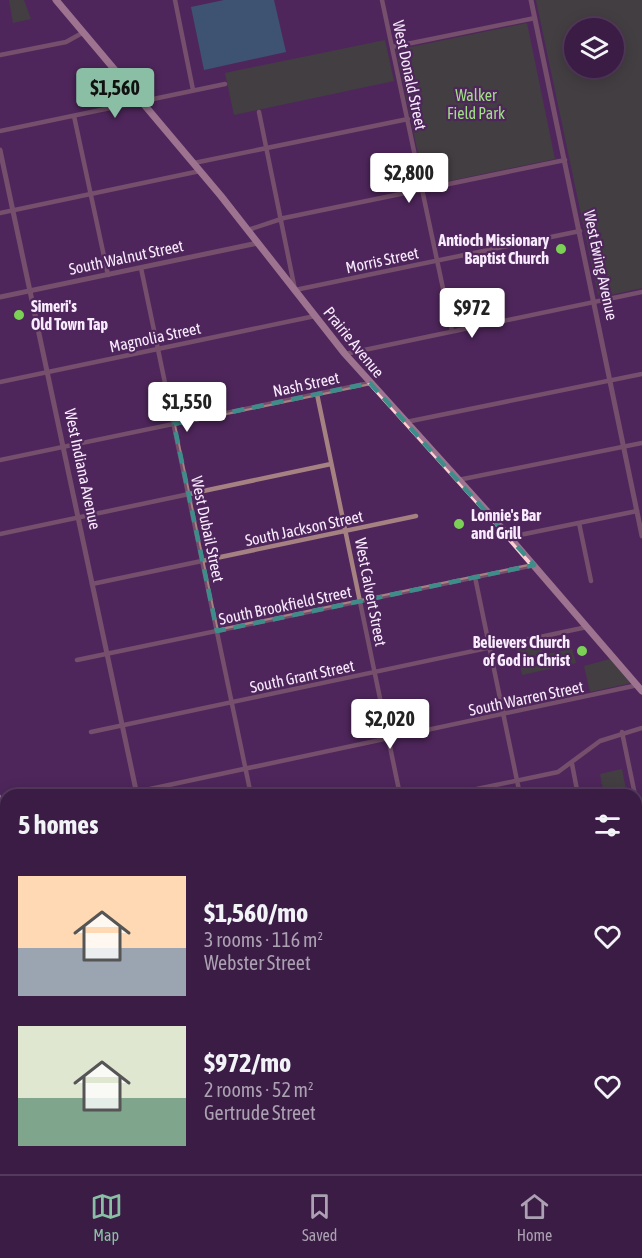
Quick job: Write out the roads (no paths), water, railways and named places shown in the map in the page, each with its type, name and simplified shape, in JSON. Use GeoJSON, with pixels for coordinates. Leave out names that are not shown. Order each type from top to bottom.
{"type":"FeatureCollection","features":[{"type":"Feature","properties":{"kind":"main road","name":"Prairie Avenue"},"geometry":{"type":"LineString","coordinates":[[56,0],[200,171],[345,354],[510,537],[640,688]]}},
{"type":"Feature","properties":{"kind":"street"},"geometry":{"type":"LineString","coordinates":[[175,0],[194,90]]}},
{"type":"Feature","properties":{"kind":"street","name":"West Donald Street"},"geometry":{"type":"LineString","coordinates":[[382,0],[452,331]]}},
{"type":"Feature","properties":{"kind":"street","name":"West Ewing Avenue"},"geometry":{"type":"LineString","coordinates":[[531,0],[640,517],[642,536]]}},
{"type":"Feature","properties":{"kind":"street"},"geometry":{"type":"LineString","coordinates":[[392,47],[535,18]]}},
{"type":"Feature","properties":{"kind":"street"},"geometry":{"type":"LineString","coordinates":[[0,55],[66,42],[85,32]]}},
{"type":"Feature","properties":{"kind":"street"},"geometry":{"type":"LineString","coordinates":[[0,131],[225,84]]}},
{"type":"Feature","properties":{"kind":"street"},"geometry":{"type":"LineString","coordinates":[[259,112],[295,290]]}},
{"type":"Feature","properties":{"kind":"street"},"geometry":{"type":"LineString","coordinates":[[74,116],[108,275]]}},
{"type":"Feature","properties":{"kind":"street"},"geometry":{"type":"LineString","coordinates":[[194,164],[408,119]]}},
{"type":"Feature","properties":{"kind":"street","name":"West Indiana Avenue"},"geometry":{"type":"LineString","coordinates":[[0,150],[135,789]]}},
{"type":"Feature","properties":{"kind":"street"},"geometry":{"type":"LineString","coordinates":[[248,230],[281,219],[565,160]]}},
{"type":"Feature","properties":{"kind":"street"},"geometry":{"type":"LineString","coordinates":[[0,213],[200,171]]}},
{"type":"Feature","properties":{"kind":"street","name":"Morris Street"},"geometry":{"type":"LineString","coordinates":[[295,290],[580,231]]}},
{"type":"Feature","properties":{"kind":"street","name":"South Walnut Street"},"geometry":{"type":"LineString","coordinates":[[0,297],[258,243]]}},
{"type":"Feature","properties":{"kind":"street","name":"West Dubail Street"},"geometry":{"type":"LineString","coordinates":[[141,268],[250,789]]}},
{"type":"Feature","properties":{"kind":"street"},"geometry":{"type":"LineString","coordinates":[[345,354],[642,292]]}},
{"type":"Feature","properties":{"kind":"street","name":"Magnolia Street"},"geometry":{"type":"LineString","coordinates":[[0,382],[315,316]]}},
{"type":"Feature","properties":{"kind":"street"},"geometry":{"type":"LineString","coordinates":[[406,422],[642,374]]}},
{"type":"Feature","properties":{"kind":"street","name":"Nash Street"},"geometry":{"type":"LineString","coordinates":[[0,460],[370,383]]}},
{"type":"Feature","properties":{"kind":"street","name":"West Calvert Street"},"geometry":{"type":"LineString","coordinates":[[317,394],[399,789]]}},
{"type":"Feature","properties":{"kind":"street"},"geometry":{"type":"LineString","coordinates":[[458,480],[642,443]]}},
{"type":"Feature","properties":{"kind":"street"},"geometry":{"type":"LineString","coordinates":[[0,534],[331,464]]}},
{"type":"Feature","properties":{"kind":"street"},"geometry":{"type":"LineString","coordinates":[[510,537],[637,511]]}},
{"type":"Feature","properties":{"kind":"street","name":"South Jackson Street"},"geometry":{"type":"LineString","coordinates":[[92,584],[416,516]]}},
{"type":"Feature","properties":{"kind":"street"},"geometry":{"type":"LineString","coordinates":[[579,523],[591,581]]}},
{"type":"Feature","properties":{"kind":"street","name":"South Brookfield Street"},"geometry":{"type":"LineString","coordinates":[[76,660],[534,565]]}},
{"type":"Feature","properties":{"kind":"street"},"geometry":{"type":"LineString","coordinates":[[476,577],[519,789]]}},
{"type":"Feature","properties":{"kind":"street","name":"South Grant Street"},"geometry":{"type":"LineString","coordinates":[[91,732],[588,627]]}},
{"type":"Feature","properties":{"kind":"street","name":"South Warren Street"},"geometry":{"type":"LineString","coordinates":[[154,789],[640,688]]}},
{"type":"Feature","properties":{"kind":"street"},"geometry":{"type":"LineString","coordinates":[[478,789],[558,772],[572,764],[594,744],[622,732],[642,728]]}},
{"type":"Feature","properties":{"kind":"street"},"geometry":{"type":"LineString","coordinates":[[622,732],[634,789]]}},
{"type":"Feature","properties":{"kind":"street"},"geometry":{"type":"LineString","coordinates":[[572,764],[577,789]]}},
{"type":"Feature","properties":{"kind":"place","name":"Antioch Missionary Baptist Church"},"geometry":{"type":"Point","coordinates":[561,249]}},
{"type":"Feature","properties":{"kind":"place","name":"Simeri's Old Town Tap"},"geometry":{"type":"Point","coordinates":[19,315]}},
{"type":"Feature","properties":{"kind":"place","name":"Lonnie's Bar and Grill"},"geometry":{"type":"Point","coordinates":[459,524]}},
{"type":"Feature","properties":{"kind":"place","name":"Believers Church of God in Christ"},"geometry":{"type":"Point","coordinates":[582,651]}},
{"type":"Feature","properties":{"kind":"park label","name":"Walker Field Park"},"geometry":{"type":"Point","coordinates":[476,104]}}]}
